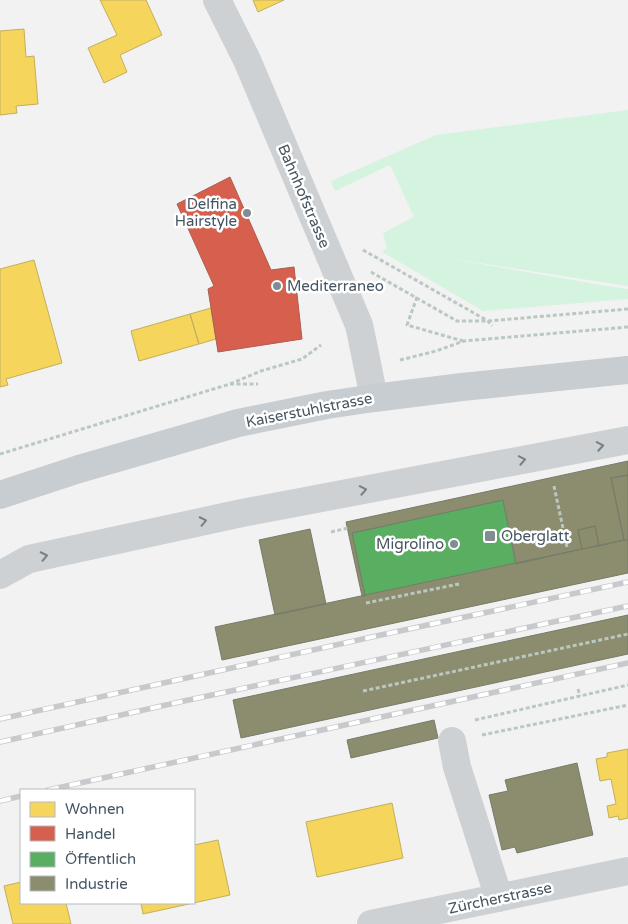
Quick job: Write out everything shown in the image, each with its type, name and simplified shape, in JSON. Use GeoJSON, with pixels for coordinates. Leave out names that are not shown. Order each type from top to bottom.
{"type":"FeatureCollection","features":[{"type":"Feature","properties":{"kind":"main road","name":"Kaiserstuhlstrasse"},"geometry":{"type":"LineString","coordinates":[[0,495],[79,469],[238,424],[327,405],[462,387],[628,370]]}},
{"type":"Feature","properties":{"kind":"street","name":"Bahnhofstrasse"},"geometry":{"type":"LineString","coordinates":[[217,0],[247,60],[359,325],[374,398]]}},
{"type":"Feature","properties":{"kind":"street"},"geometry":{"type":"LineString","coordinates":[[0,575],[29,559],[232,515],[628,440]]}},
{"type":"Feature","properties":{"kind":"street"},"geometry":{"type":"LineString","coordinates":[[452,741],[457,767],[499,898]]}},
{"type":"Feature","properties":{"kind":"street","name":"Zürcherstrasse"},"geometry":{"type":"LineString","coordinates":[[371,924],[628,872]]}},
{"type":"Feature","properties":{"kind":"path"},"geometry":{"type":"LineString","coordinates":[[319,231],[356,246],[488,321],[492,326]]}},
{"type":"Feature","properties":{"kind":"path"},"geometry":{"type":"LineString","coordinates":[[370,271],[457,321],[488,321],[628,309]]}},
{"type":"Feature","properties":{"kind":"path"},"geometry":{"type":"LineString","coordinates":[[417,297],[407,325],[464,341],[628,327]]}},
{"type":"Feature","properties":{"kind":"path"},"geometry":{"type":"LineString","coordinates":[[0,454],[230,384],[261,370],[302,359],[321,345]]}},
{"type":"Feature","properties":{"kind":"path"},"geometry":{"type":"LineString","coordinates":[[554,484],[567,547]]}},
{"type":"Feature","properties":{"kind":"path"},"geometry":{"type":"LineString","coordinates":[[331,532],[348,528]]}},
{"type":"Feature","properties":{"kind":"path"},"geometry":{"type":"LineString","coordinates":[[366,603],[459,584]]}},
{"type":"Feature","properties":{"kind":"path"},"geometry":{"type":"LineString","coordinates":[[363,691],[628,634]]}},
{"type":"Feature","properties":{"kind":"path"},"geometry":{"type":"LineString","coordinates":[[472,720],[628,685]]}},
{"type":"Feature","properties":{"kind":"path"},"geometry":{"type":"LineString","coordinates":[[578,689],[580,696]]}},
{"type":"Feature","properties":{"kind":"path"},"geometry":{"type":"LineString","coordinates":[[452,741],[628,705]]}},
{"type":"Feature","properties":{"kind":"green space"},"geometry":{"type":"Polygon","coordinates":[[[628,110],[628,286],[441,257],[628,289],[628,299],[483,311],[382,252],[387,248],[383,233],[414,217],[390,165],[335,191],[331,181],[436,135],[628,110]]]}},
{"type":"Feature","properties":{"kind":"building: Wohnen"},"geometry":{"type":"Polygon","coordinates":[[[100,0],[146,0],[162,35],[120,55],[127,72],[104,83],[88,48],[117,35],[100,0]]]}},
{"type":"Feature","properties":{"kind":"building: Wohnen"},"geometry":{"type":"Polygon","coordinates":[[[253,0],[284,0],[258,12],[253,0]]]}},
{"type":"Feature","properties":{"kind":"building: Wohnen"},"geometry":{"type":"Polygon","coordinates":[[[24,29],[26,57],[34,56],[38,104],[16,106],[17,113],[0,115],[0,31],[24,29]]]}},
{"type":"Feature","properties":{"kind":"building: Wohnen"},"geometry":{"type":"Polygon","coordinates":[[[34,260],[62,363],[6,379],[8,385],[0,387],[0,269],[34,260]]]}},
{"type":"Feature","properties":{"kind":"building: Wohnen"},"geometry":{"type":"Polygon","coordinates":[[[211,308],[216,339],[199,344],[190,314],[211,308]]]}},
{"type":"Feature","properties":{"kind":"building: Wohnen"},"geometry":{"type":"Polygon","coordinates":[[[190,314],[199,344],[139,361],[131,331],[190,314]]]}},
{"type":"Feature","properties":{"kind":"building: Wohnen"},"geometry":{"type":"Polygon","coordinates":[[[628,749],[628,818],[619,820],[618,816],[609,818],[607,806],[616,804],[611,779],[600,781],[596,759],[607,757],[607,753],[628,749]]]}},
{"type":"Feature","properties":{"kind":"building: Wohnen"},"geometry":{"type":"Polygon","coordinates":[[[392,803],[403,858],[317,877],[306,822],[392,803]]]}},
{"type":"Feature","properties":{"kind":"building: Wohnen"},"geometry":{"type":"Polygon","coordinates":[[[218,840],[230,895],[195,903],[195,845],[218,840]]]}},
{"type":"Feature","properties":{"kind":"building: Wohnen"},"geometry":{"type":"Polygon","coordinates":[[[20,882],[20,904],[66,904],[71,924],[13,924],[4,886],[20,882]]]}},
{"type":"Feature","properties":{"kind":"building: Wohnen"},"geometry":{"type":"Polygon","coordinates":[[[141,904],[188,904],[143,914],[141,904]]]}},
{"type":"Feature","properties":{"kind":"building: Handel"},"geometry":{"type":"Polygon","coordinates":[[[230,177],[271,270],[294,267],[302,339],[218,352],[208,289],[214,286],[177,204],[230,177]]]}},
{"type":"Feature","properties":{"kind":"building: Öffentlich"},"geometry":{"type":"Polygon","coordinates":[[[503,500],[516,564],[365,596],[352,533],[503,500]]]}},
{"type":"Feature","properties":{"kind":"building: Industrie"},"geometry":{"type":"Polygon","coordinates":[[[628,461],[628,475],[611,478],[624,540],[599,546],[595,526],[578,530],[582,549],[516,564],[503,500],[352,533],[365,596],[362,596],[346,522],[628,461]]]}},
{"type":"Feature","properties":{"kind":"building: Industrie"},"geometry":{"type":"Polygon","coordinates":[[[628,475],[628,540],[624,540],[611,478],[628,475]]]}},
{"type":"Feature","properties":{"kind":"building: Industrie"},"geometry":{"type":"Polygon","coordinates":[[[595,526],[599,546],[582,549],[578,530],[595,526]]]}},
{"type":"Feature","properties":{"kind":"building: Industrie"},"geometry":{"type":"Polygon","coordinates":[[[310,529],[326,604],[275,615],[259,540],[310,529]]]}},
{"type":"Feature","properties":{"kind":"building: Industrie"},"geometry":{"type":"Polygon","coordinates":[[[628,540],[628,573],[222,660],[215,627],[628,540]]]}},
{"type":"Feature","properties":{"kind":"building: Industrie"},"geometry":{"type":"Polygon","coordinates":[[[628,615],[628,654],[241,738],[233,700],[628,615]]]}},
{"type":"Feature","properties":{"kind":"building: Industrie"},"geometry":{"type":"Polygon","coordinates":[[[434,720],[438,738],[351,758],[347,740],[434,720]]]}},
{"type":"Feature","properties":{"kind":"building: Industrie"},"geometry":{"type":"Polygon","coordinates":[[[577,763],[593,835],[517,853],[515,847],[502,850],[489,795],[508,791],[505,780],[577,763]]]}},
{"type":"Feature","properties":{"kind":"railway"},"geometry":{"type":"LineString","coordinates":[[0,719],[628,582]]}},
{"type":"Feature","properties":{"kind":"railway"},"geometry":{"type":"LineString","coordinates":[[0,742],[628,606]]}},
{"type":"Feature","properties":{"kind":"railway"},"geometry":{"type":"LineString","coordinates":[[53,789],[628,663]]}},
{"type":"Feature","properties":{"kind":"railway"},"geometry":{"type":"LineString","coordinates":[[0,801],[20,796]]}},
{"type":"Feature","properties":{"kind":"place","name":"Delfina Hairstyle"},"geometry":{"type":"Point","coordinates":[247,213]}},
{"type":"Feature","properties":{"kind":"place","name":"Mediterraneo"},"geometry":{"type":"Point","coordinates":[277,286]}},
{"type":"Feature","properties":{"kind":"place","name":"Oberglatt"},"geometry":{"type":"Point","coordinates":[490,536]}},
{"type":"Feature","properties":{"kind":"place","name":"Migrolino"},"geometry":{"type":"Point","coordinates":[454,544]}}]}
